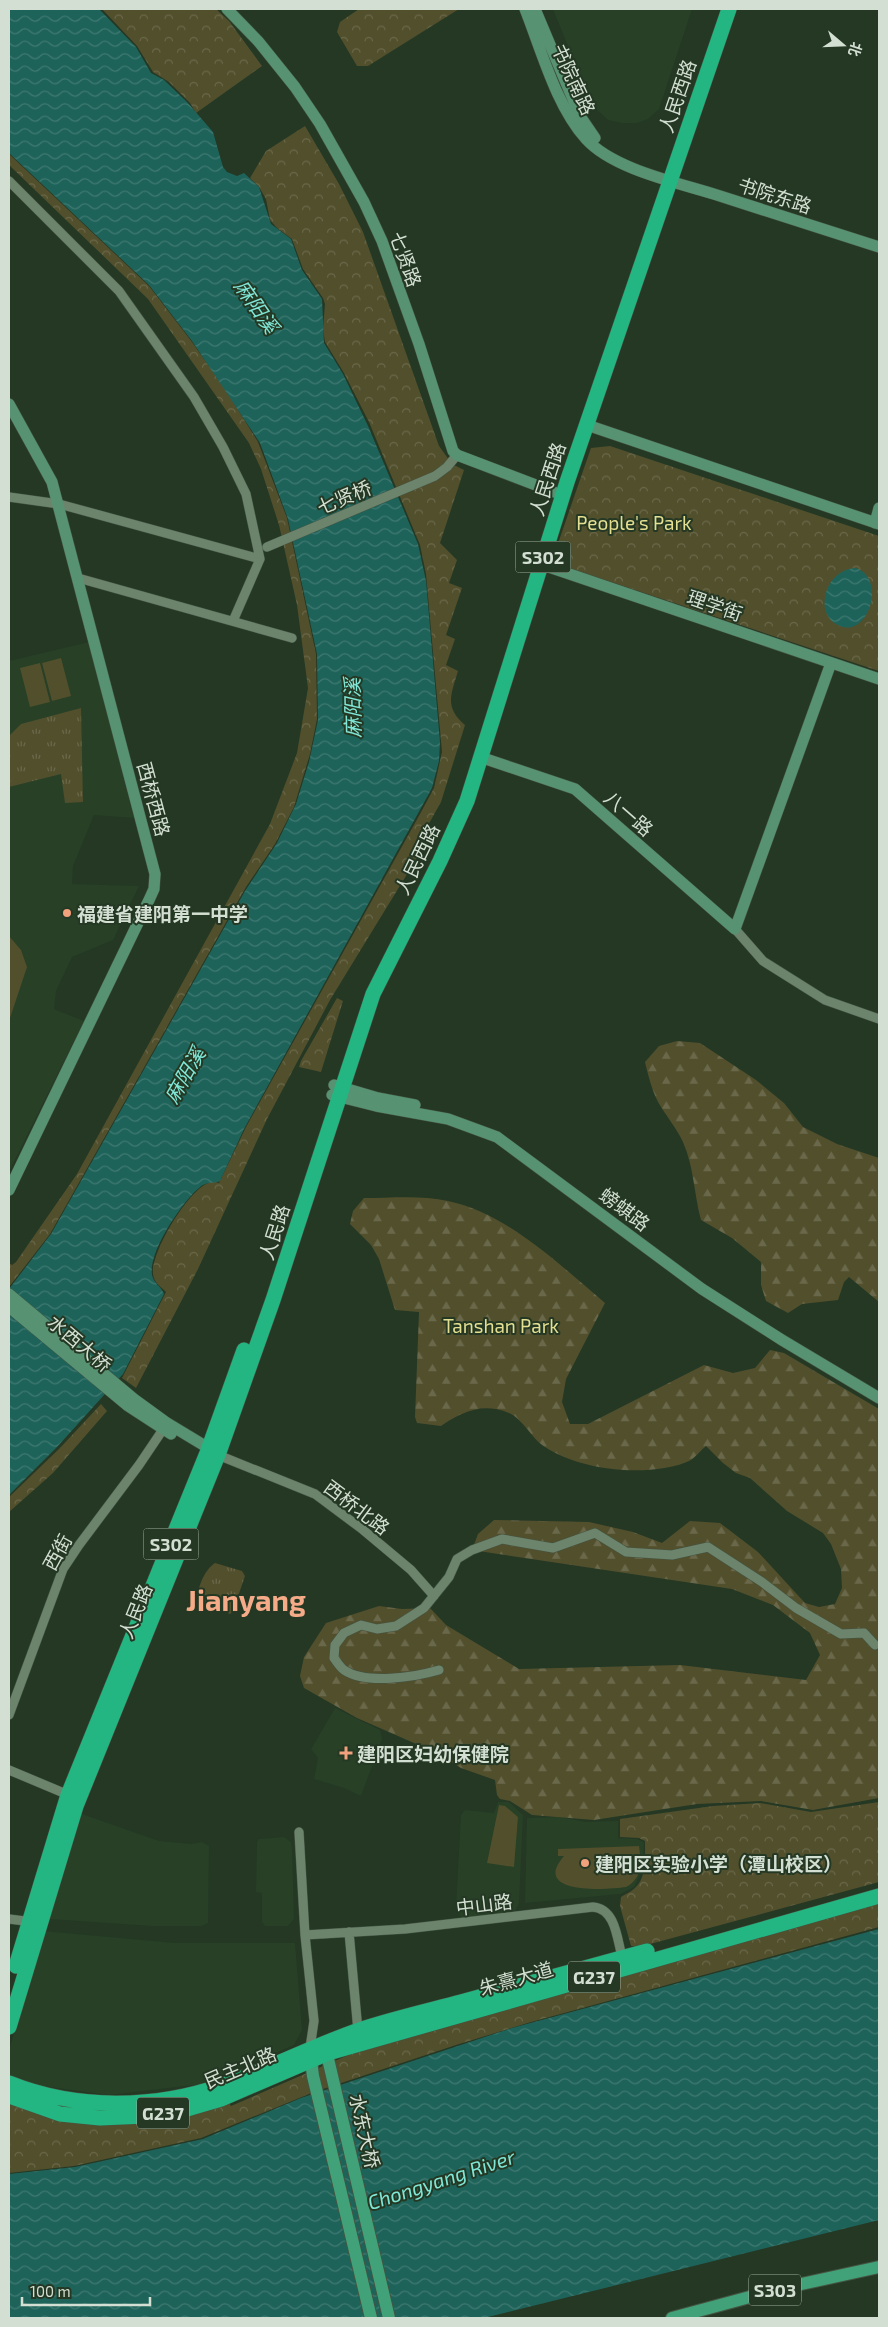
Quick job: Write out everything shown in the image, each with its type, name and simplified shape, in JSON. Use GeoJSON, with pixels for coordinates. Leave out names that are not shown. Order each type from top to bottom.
{"type":"FeatureCollection","features":[{"type":"Feature","properties":{"kind":"highway","name":"人民西路"},"geometry":{"type":"LineString","coordinates":[[337,1092],[373,994],[440,861],[467,801],[540,564],[718,9]]}},
{"type":"Feature","properties":{"kind":"highway","name":"人民西路"},"geometry":{"type":"LineString","coordinates":[[337,1092],[375,967],[432,855],[457,797],[554,492],[666,175],[728,9]]}},
{"type":"Feature","properties":{"kind":"highway","name":"人民路"},"geometry":{"type":"LineString","coordinates":[[9,1992],[34,1922],[73,1797],[125,1689],[212,1451],[273,1300],[337,1092]]}},
{"type":"Feature","properties":{"kind":"highway","name":"朱熹大道"},"geometry":{"type":"LineString","coordinates":[[310,2054],[879,1886]]}},
{"type":"Feature","properties":{"kind":"highway","name":"朱熹大道"},"geometry":{"type":"LineString","coordinates":[[326,2048],[358,2031],[879,1896]]}},
{"type":"Feature","properties":{"kind":"highway","name":"人民路"},"geometry":{"type":"LineString","coordinates":[[9,2027],[34,1922]]}},
{"type":"Feature","properties":{"kind":"highway","name":"民主北路"},"geometry":{"type":"LineString","coordinates":[[9,2083],[29,2091],[62,2099],[103,2103],[144,2102],[187,2096],[224,2085],[310,2054]]}},
{"type":"Feature","properties":{"kind":"highway","name":"民主北路"},"geometry":{"type":"LineString","coordinates":[[9,2096],[60,2114],[100,2118],[145,2116],[187,2109],[222,2099],[310,2054]]}},
{"type":"Feature","properties":{"kind":"main road","name":"七贤路"},"geometry":{"type":"LineString","coordinates":[[227,9],[258,41],[296,87],[320,124],[364,202],[382,241],[419,344],[449,446],[457,455]]}},
{"type":"Feature","properties":{"kind":"main road","name":"书院南路"},"geometry":{"type":"LineString","coordinates":[[525,9],[562,101],[585,138],[610,158],[666,175]]}},
{"type":"Feature","properties":{"kind":"main road"},"geometry":{"type":"LineString","coordinates":[[535,9],[572,100],[590,133],[613,153],[666,175]]}},
{"type":"Feature","properties":{"kind":"main road","name":"书院东路"},"geometry":{"type":"LineString","coordinates":[[666,175],[879,242]]}},
{"type":"Feature","properties":{"kind":"main road","name":"书院东路"},"geometry":{"type":"LineString","coordinates":[[666,175],[879,247]]}},
{"type":"Feature","properties":{"kind":"main road","name":"西桥西路"},"geometry":{"type":"LineString","coordinates":[[9,404],[52,482],[154,868],[155,880],[149,900],[9,1190]]}},
{"type":"Feature","properties":{"kind":"main road"},"geometry":{"type":"LineString","coordinates":[[586,425],[877,523],[879,508]]}},
{"type":"Feature","properties":{"kind":"main road"},"geometry":{"type":"LineString","coordinates":[[457,455],[554,492]]}},
{"type":"Feature","properties":{"kind":"main road","name":"理学街"},"geometry":{"type":"LineString","coordinates":[[540,564],[879,679]]}},
{"type":"Feature","properties":{"kind":"main road"},"geometry":{"type":"LineString","coordinates":[[736,928],[831,663]]}},
{"type":"Feature","properties":{"kind":"main road","name":"八一路"},"geometry":{"type":"LineString","coordinates":[[480,757],[574,789],[736,928]]}},
{"type":"Feature","properties":{"kind":"main road"},"geometry":{"type":"LineString","coordinates":[[337,1092],[453,1113],[493,1126],[513,1138],[723,1295],[879,1391]]}},
{"type":"Feature","properties":{"kind":"main road","name":"螃蜞路"},"geometry":{"type":"LineString","coordinates":[[337,1092],[448,1119],[497,1137],[718,1300],[879,1398]]}},
{"type":"Feature","properties":{"kind":"main road"},"geometry":{"type":"LineString","coordinates":[[9,1294],[131,1402],[165,1426],[212,1451]]}},
{"type":"Feature","properties":{"kind":"main road","name":"水西大桥"},"geometry":{"type":"LineString","coordinates":[[9,1307],[131,1402]]}},
{"type":"Feature","properties":{"kind":"main road","name":"水东大桥"},"geometry":{"type":"LineString","coordinates":[[326,2048],[389,2318]]}},
{"type":"Feature","properties":{"kind":"main road","name":"水东大桥"},"geometry":{"type":"LineString","coordinates":[[310,2054],[313,2076],[371,2318]]}},
{"type":"Feature","properties":{"kind":"main road","name":"S303"},"geometry":{"type":"LineString","coordinates":[[672,2318],[783,2288],[879,2267]]}},
{"type":"Feature","properties":{"kind":"main road","name":"S303"},"geometry":{"type":"LineString","coordinates":[[702,2318],[786,2296],[879,2276]]}},
{"type":"Feature","properties":{"kind":"street"},"geometry":{"type":"LineString","coordinates":[[9,181],[119,291],[194,397],[223,447],[246,494],[260,559],[233,621]]}},
{"type":"Feature","properties":{"kind":"street","name":"七贤桥"},"geometry":{"type":"LineString","coordinates":[[267,547],[435,476],[447,467],[457,455]]}},
{"type":"Feature","properties":{"kind":"street"},"geometry":{"type":"LineString","coordinates":[[9,497],[58,504],[260,559]]}},
{"type":"Feature","properties":{"kind":"street"},"geometry":{"type":"LineString","coordinates":[[78,578],[292,638]]}},
{"type":"Feature","properties":{"kind":"street"},"geometry":{"type":"LineString","coordinates":[[736,928],[763,962],[825,1000],[879,1019]]}},
{"type":"Feature","properties":{"kind":"street","name":"西街"},"geometry":{"type":"LineString","coordinates":[[9,1715],[64,1570],[79,1545],[165,1426]]}},
{"type":"Feature","properties":{"kind":"street","name":"西桥北路"},"geometry":{"type":"LineString","coordinates":[[212,1451],[315,1494],[362,1529],[411,1570],[434,1596]]}},
{"type":"Feature","properties":{"kind":"street"},"geometry":{"type":"LineString","coordinates":[[439,1670],[414,1678],[363,1677],[344,1670],[334,1658],[335,1645],[344,1633],[361,1625],[377,1629],[396,1626],[424,1608],[448,1577],[456,1559],[472,1550],[502,1539],[553,1548],[595,1533],[626,1552],[672,1555],[708,1547],[762,1582],[796,1608],[841,1634],[864,1633],[875,1645]]}},
{"type":"Feature","properties":{"kind":"street"},"geometry":{"type":"LineString","coordinates":[[9,1770],[73,1797]]}},
{"type":"Feature","properties":{"kind":"street"},"geometry":{"type":"LineString","coordinates":[[299,1832],[304,1935],[314,2021],[310,2054]]}},
{"type":"Feature","properties":{"kind":"street","name":"中山路"},"geometry":{"type":"LineString","coordinates":[[304,1935],[405,1929],[594,1907],[604,1909],[611,1917],[623,1963]]}},
{"type":"Feature","properties":{"kind":"street"},"geometry":{"type":"LineString","coordinates":[[9,1919],[34,1922]]}},
{"type":"Feature","properties":{"kind":"street"},"geometry":{"type":"LineString","coordinates":[[349,1932],[358,2031]]}},
{"type":"Feature","properties":{"kind":"street"},"geometry":{"type":"LineString","coordinates":[[314,2021],[326,2048]]}},
{"type":"Feature","properties":{"kind":"shaded area"},"geometry":{"type":"Polygon","coordinates":[[[553,9],[692,9],[659,109],[648,119],[637,123],[622,123],[608,120],[597,110],[588,96],[553,9]]]}},
{"type":"Feature","properties":{"kind":"shaded area","name":"福建省建阳第一中学"},"geometry":{"type":"Polygon","coordinates":[[[89,642],[134,818],[94,815],[73,866],[72,884],[139,886],[113,940],[72,957],[56,991],[54,1009],[84,1021],[9,1172],[9,661],[89,642]]]}},
{"type":"Feature","properties":{"kind":"shaded area","name":"建阳区妇幼保健院"},"geometry":{"type":"Polygon","coordinates":[[[335,1708],[380,1730],[382,1739],[361,1796],[344,1788],[314,1779],[318,1758],[311,1749],[335,1708]]]}},
{"type":"Feature","properties":{"kind":"shaded area"},"geometry":{"type":"Polygon","coordinates":[[[498,1802],[509,1802],[523,1815],[519,1904],[515,1911],[461,1918],[456,1907],[461,1815],[465,1810],[494,1813],[498,1802]]]}},
{"type":"Feature","properties":{"kind":"shaded area"},"geometry":{"type":"Polygon","coordinates":[[[82,1814],[159,1841],[191,1844],[202,1842],[209,1846],[208,1923],[201,1926],[152,1926],[49,1919],[78,1817],[82,1814]]]}},
{"type":"Feature","properties":{"kind":"shaded area","name":"建阳区实验小学（潭山校区）"},"geometry":{"type":"Polygon","coordinates":[[[559,1817],[586,1822],[618,1821],[618,1838],[637,1839],[644,1842],[643,1869],[634,1887],[620,1894],[525,1903],[527,1818],[559,1817]]]}},
{"type":"Feature","properties":{"kind":"shaded area"},"geometry":{"type":"Polygon","coordinates":[[[284,1837],[291,1842],[292,1849],[294,1919],[288,1926],[265,1926],[262,1922],[262,1893],[256,1892],[257,1842],[259,1839],[284,1837]]]}},
{"type":"Feature","properties":{"kind":"shaded area"},"geometry":{"type":"Polygon","coordinates":[[[43,1931],[175,1943],[295,1943],[302,2030],[294,2045],[202,2084],[109,2095],[34,2085],[9,2077],[9,2051],[43,1931]]]}},
{"type":"Feature","properties":{"kind":"green space"},"geometry":{"type":"Polygon","coordinates":[[[102,9],[216,9],[229,21],[262,66],[196,113],[190,103],[169,82],[153,72],[137,46],[102,9]]]}},
{"type":"Feature","properties":{"kind":"green space"},"geometry":{"type":"Polygon","coordinates":[[[359,9],[459,9],[368,66],[357,66],[337,32],[340,22],[359,9]]]}},
{"type":"Feature","properties":{"kind":"green space"},"geometry":{"type":"Polygon","coordinates":[[[305,126],[339,184],[363,232],[439,446],[452,464],[464,470],[440,543],[457,560],[449,583],[462,588],[446,635],[455,639],[446,665],[458,671],[451,700],[454,712],[465,725],[441,802],[427,827],[431,835],[330,1000],[267,1119],[198,1269],[136,1388],[122,1378],[166,1292],[156,1282],[153,1274],[154,1264],[164,1238],[190,1198],[208,1183],[219,1183],[246,1127],[434,788],[442,752],[426,574],[420,545],[369,422],[344,373],[325,342],[323,328],[325,304],[323,298],[303,269],[292,239],[270,220],[266,199],[259,187],[250,178],[266,151],[305,126]]]}},
{"type":"Feature","properties":{"kind":"green space"},"geometry":{"type":"Polygon","coordinates":[[[9,154],[149,286],[225,389],[258,442],[287,518],[316,654],[317,719],[310,754],[294,807],[275,844],[246,887],[50,1234],[9,1287],[9,1263],[12,1265],[16,1262],[77,1174],[270,824],[297,753],[308,688],[297,605],[279,525],[261,469],[249,443],[148,299],[9,165],[9,154]]]}},
{"type":"Feature","properties":{"kind":"green space","name":"People's Park"},"geometry":{"type":"Polygon","coordinates":[[[610,446],[879,536],[879,671],[569,568],[554,555],[591,448],[610,446]]]}},
{"type":"Feature","properties":{"kind":"green space"},"geometry":{"type":"Polygon","coordinates":[[[61,658],[71,696],[52,701],[42,663],[61,658]]]}},
{"type":"Feature","properties":{"kind":"green space"},"geometry":{"type":"Polygon","coordinates":[[[40,663],[50,702],[30,707],[20,668],[40,663]]]}},
{"type":"Feature","properties":{"kind":"green space"},"geometry":{"type":"Polygon","coordinates":[[[81,708],[83,802],[65,803],[61,774],[9,787],[9,736],[21,724],[81,708]]]}},
{"type":"Feature","properties":{"kind":"green space"},"geometry":{"type":"Polygon","coordinates":[[[9,936],[21,950],[27,967],[9,1021],[9,936]]]}},
{"type":"Feature","properties":{"kind":"green space"},"geometry":{"type":"Polygon","coordinates":[[[337,998],[343,1001],[321,1072],[299,1067],[301,1061],[337,998]]]}},
{"type":"Feature","properties":{"kind":"green space"},"geometry":{"type":"Polygon","coordinates":[[[677,1041],[700,1043],[756,1080],[784,1103],[803,1127],[837,1144],[879,1158],[879,1302],[849,1277],[844,1282],[838,1300],[802,1304],[788,1313],[766,1301],[761,1285],[761,1262],[732,1238],[701,1220],[687,1151],[656,1097],[645,1062],[659,1046],[677,1041]]]}},
{"type":"Feature","properties":{"kind":"green space","name":"Tanshan Park"},"geometry":{"type":"Polygon","coordinates":[[[364,1198],[428,1198],[470,1207],[491,1217],[532,1242],[605,1303],[566,1379],[562,1402],[570,1424],[588,1424],[704,1365],[733,1373],[755,1368],[770,1350],[784,1353],[879,1409],[879,1798],[813,1810],[761,1801],[697,1804],[594,1820],[532,1815],[510,1801],[500,1799],[497,1795],[495,1780],[461,1768],[439,1754],[357,1718],[304,1688],[300,1676],[304,1657],[326,1623],[379,1606],[402,1609],[430,1608],[446,1625],[519,1669],[680,1665],[806,1680],[820,1655],[810,1633],[773,1605],[732,1589],[472,1550],[478,1534],[494,1520],[589,1522],[633,1532],[662,1543],[690,1521],[720,1523],[758,1552],[805,1603],[819,1607],[835,1604],[842,1588],[841,1569],[831,1544],[823,1533],[787,1511],[750,1478],[736,1473],[723,1463],[706,1446],[691,1460],[673,1466],[636,1470],[616,1469],[577,1462],[560,1455],[540,1443],[514,1416],[499,1410],[490,1408],[473,1410],[441,1426],[417,1423],[415,1417],[419,1312],[395,1310],[379,1259],[371,1245],[350,1224],[353,1211],[364,1198]]]}},
{"type":"Feature","properties":{"kind":"green space"},"geometry":{"type":"Polygon","coordinates":[[[101,1404],[107,1411],[53,1473],[9,1512],[9,1497],[60,1448],[101,1404]]]}},
{"type":"Feature","properties":{"kind":"green space"},"geometry":{"type":"Polygon","coordinates":[[[215,1563],[242,1571],[245,1576],[233,1611],[230,1614],[197,1602],[202,1580],[215,1563]]]}},
{"type":"Feature","properties":{"kind":"green space"},"geometry":{"type":"Polygon","coordinates":[[[879,1802],[879,1882],[639,1947],[631,1946],[620,1906],[621,1897],[632,1891],[642,1878],[645,1841],[639,1838],[620,1837],[620,1819],[713,1806],[760,1803],[811,1812],[879,1802]]]}},
{"type":"Feature","properties":{"kind":"green space"},"geometry":{"type":"Polygon","coordinates":[[[499,1805],[505,1806],[518,1817],[514,1867],[487,1863],[499,1805]]]}},
{"type":"Feature","properties":{"kind":"green space"},"geometry":{"type":"Polygon","coordinates":[[[639,1846],[640,1854],[634,1855],[639,1864],[639,1873],[634,1881],[626,1887],[589,1889],[564,1884],[557,1878],[556,1869],[564,1856],[558,1856],[558,1849],[639,1846]]]}},
{"type":"Feature","properties":{"kind":"green space"},"geometry":{"type":"Polygon","coordinates":[[[879,1900],[879,1927],[531,2022],[456,2045],[314,2092],[201,2138],[74,2166],[9,2173],[9,2099],[59,2117],[227,2100],[231,2106],[353,2053],[879,1900]]]}},
{"type":"Feature","properties":{"kind":"water","name":"麻阳溪"},"geometry":{"type":"Polygon","coordinates":[[[9,9],[99,9],[136,47],[151,73],[164,80],[187,102],[213,132],[223,167],[227,172],[237,176],[244,173],[259,187],[271,224],[291,239],[302,270],[322,299],[324,343],[343,374],[368,426],[418,544],[426,581],[440,742],[439,761],[432,788],[244,1129],[220,1181],[204,1184],[192,1195],[184,1204],[161,1241],[152,1265],[152,1275],[154,1281],[164,1294],[123,1374],[57,1447],[9,1495],[9,1289],[51,1234],[245,891],[277,843],[296,804],[309,762],[318,720],[317,654],[288,519],[260,443],[192,341],[149,285],[9,153],[9,9]]]}},
{"type":"Feature","properties":{"kind":"water"},"geometry":{"type":"Polygon","coordinates":[[[856,568],[866,574],[871,584],[872,596],[870,607],[864,618],[857,625],[847,628],[836,624],[829,618],[825,609],[826,594],[836,576],[849,569],[856,568]]]}},
{"type":"Feature","properties":{"kind":"water","name":"Chongyang River"},"geometry":{"type":"Polygon","coordinates":[[[879,1929],[879,2220],[484,2318],[9,2318],[9,2174],[75,2167],[203,2139],[301,2098],[512,2028],[879,1929]]]}},
{"type":"Feature","properties":{"kind":"place","name":"福建省建阳第一中学"},"geometry":{"type":"Point","coordinates":[67,913]}},
{"type":"Feature","properties":{"kind":"place","name":"建阳区妇幼保健院"},"geometry":{"type":"Point","coordinates":[346,1753]}},
{"type":"Feature","properties":{"kind":"place","name":"建阳区实验小学（潭山校区）"},"geometry":{"type":"Point","coordinates":[585,1863]}},
{"type":"Feature","properties":{"kind":"district","name":"Jianyang"},"geometry":{"type":"Point","coordinates":[246,1599]}}]}
